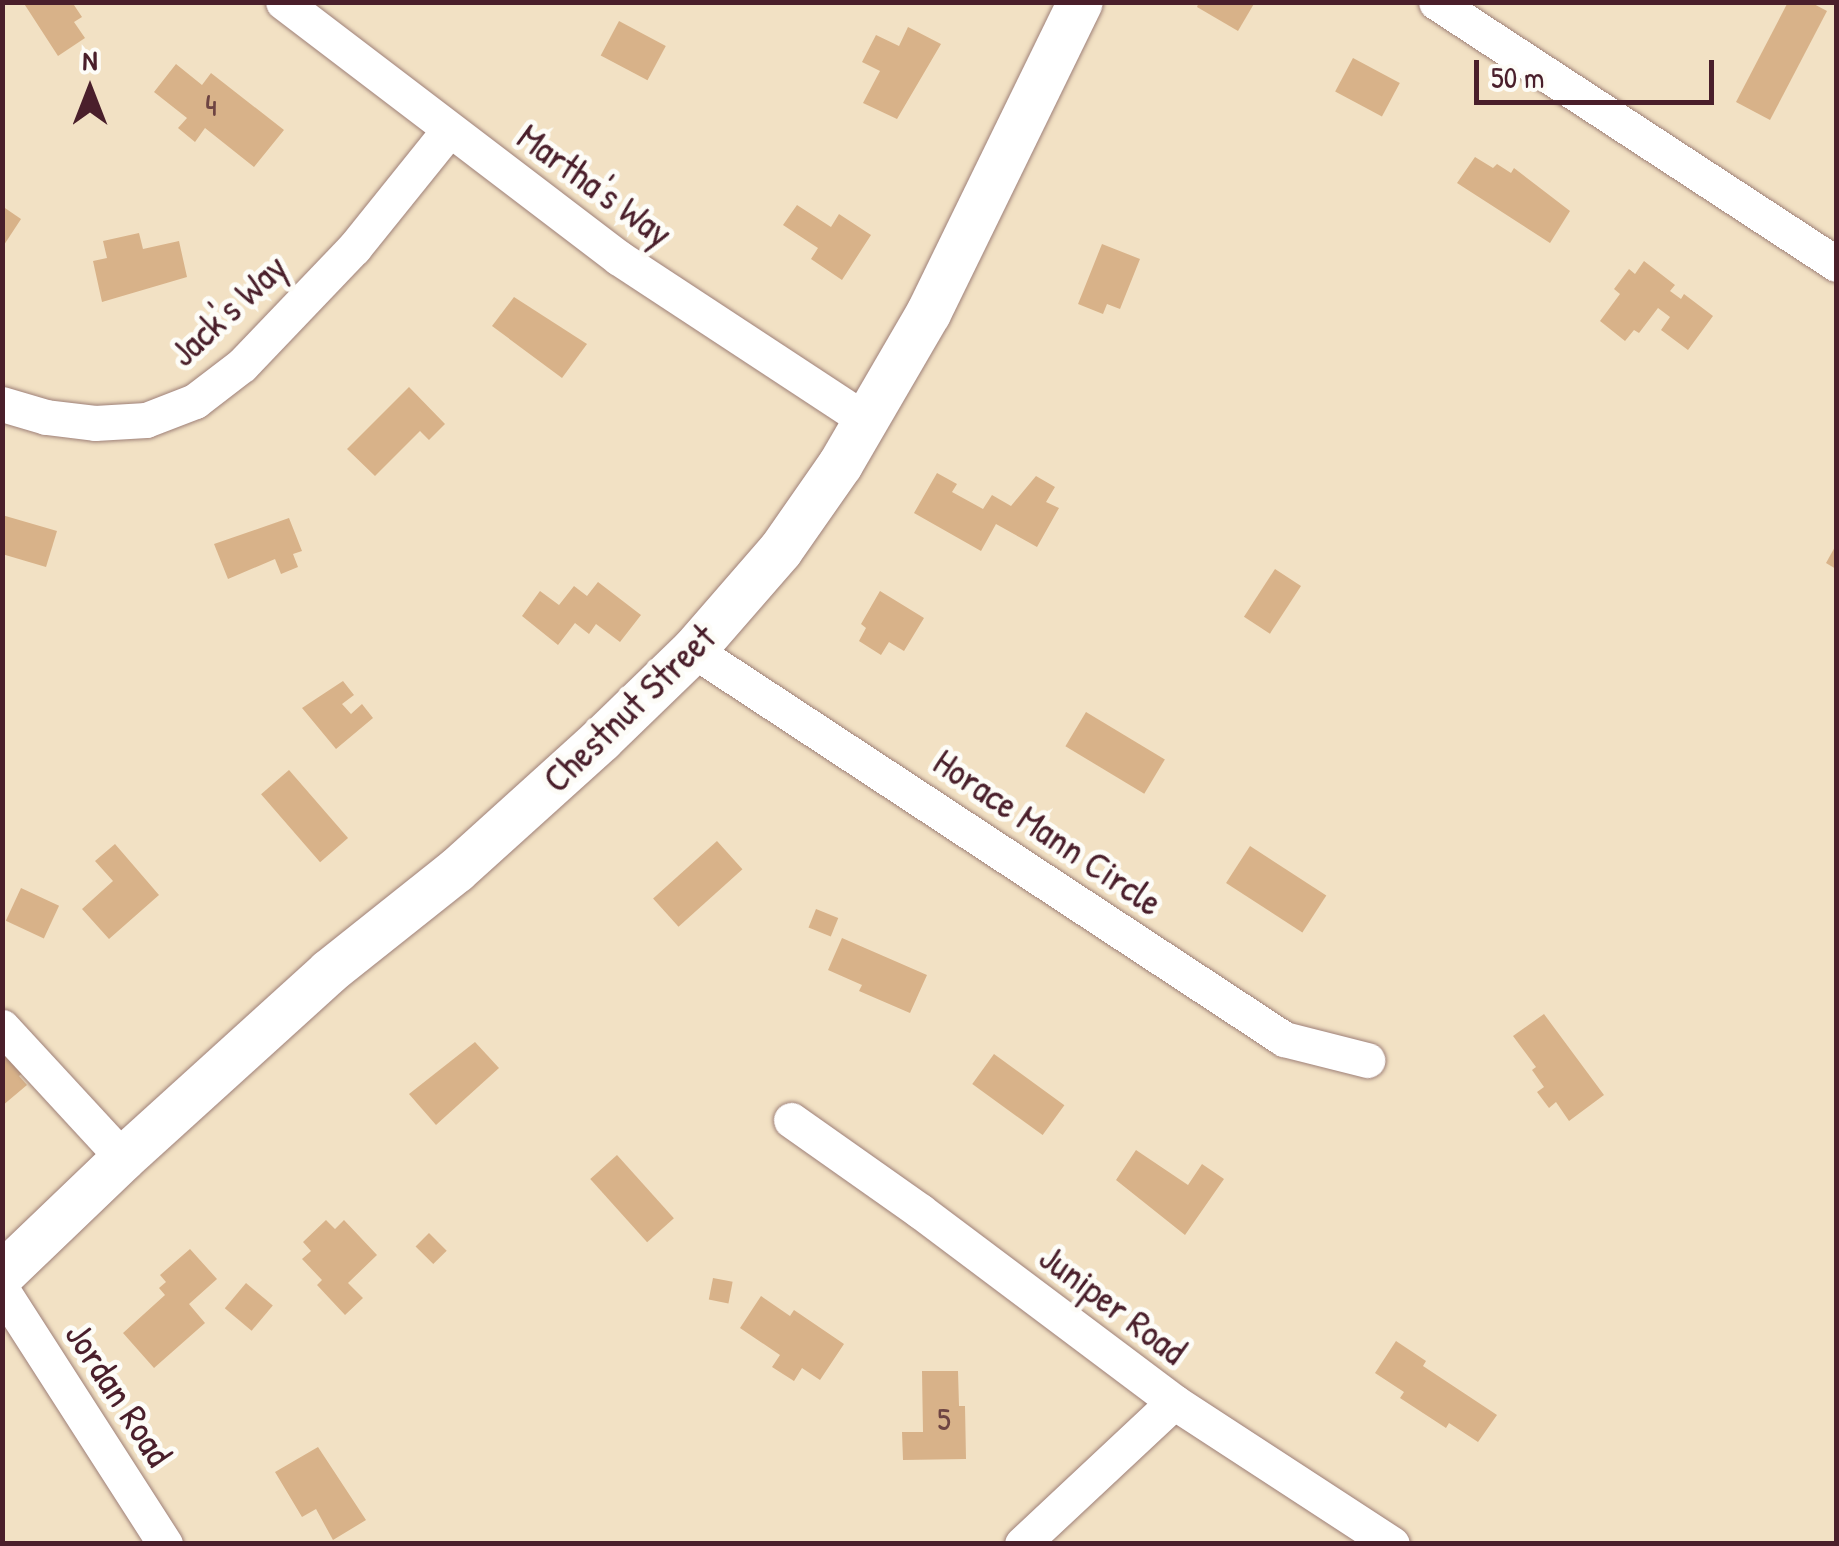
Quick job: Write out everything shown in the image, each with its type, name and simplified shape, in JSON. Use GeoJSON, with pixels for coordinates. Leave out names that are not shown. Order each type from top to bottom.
{"type":"FeatureCollection","features":[{"type":"Feature","properties":{"kind":"main road","name":"Chestnut Street"},"geometry":{"type":"LineString","coordinates":[[2,1274],[123,1158],[330,971],[456,870],[693,650],[780,550],[866,420],[928,312],[1080,2]]}},
{"type":"Feature","properties":{"kind":"street","name":"Martha's Way"},"geometry":{"type":"LineString","coordinates":[[283,2],[619,258],[866,420]]}},
{"type":"Feature","properties":{"kind":"street"},"geometry":{"type":"LineString","coordinates":[[1436,2],[1836,264]]}},
{"type":"Feature","properties":{"kind":"street","name":"Jack's Way"},"geometry":{"type":"LineString","coordinates":[[2,404],[46,418],[95,423],[146,420],[195,402],[242,365],[354,248],[448,130]]}},
{"type":"Feature","properties":{"kind":"street","name":"Horace Mann Circle"},"geometry":{"type":"LineString","coordinates":[[693,650],[791,710],[1284,1040],[1366,1060]]}},
{"type":"Feature","properties":{"kind":"street"},"geometry":{"type":"LineString","coordinates":[[2,1026],[123,1158]]}},
{"type":"Feature","properties":{"kind":"street","name":"Juniper Road"},"geometry":{"type":"LineString","coordinates":[[791,1120],[920,1211],[1174,1402],[1392,1544]]}},
{"type":"Feature","properties":{"kind":"street","name":"Jordan Road"},"geometry":{"type":"LineString","coordinates":[[2,1290],[166,1544]]}},
{"type":"Feature","properties":{"kind":"street"},"geometry":{"type":"LineString","coordinates":[[1022,1544],[1174,1402]]}},
{"type":"Feature","properties":{"kind":"building"},"geometry":{"type":"Polygon","coordinates":[[[23,2],[72,2],[82,17],[74,22],[85,38],[58,56],[23,2]]]}},
{"type":"Feature","properties":{"kind":"building"},"geometry":{"type":"Polygon","coordinates":[[[1199,2],[1255,2],[1238,31],[1197,7],[1199,2]]]}},
{"type":"Feature","properties":{"kind":"building"},"geometry":{"type":"Polygon","coordinates":[[[1788,2],[1810,2],[1827,11],[1770,120],[1736,102],[1788,2]]]}},
{"type":"Feature","properties":{"kind":"building"},"geometry":{"type":"Polygon","coordinates":[[[619,21],[666,46],[647,80],[601,55],[619,21]]]}},
{"type":"Feature","properties":{"kind":"building"},"geometry":{"type":"Polygon","coordinates":[[[908,27],[941,44],[897,119],[863,103],[880,71],[862,62],[876,35],[899,46],[908,27]]]}},
{"type":"Feature","properties":{"kind":"building"},"geometry":{"type":"Polygon","coordinates":[[[1353,58],[1400,83],[1382,116],[1335,92],[1353,58]]]}},
{"type":"Feature","properties":{"kind":"building"},"geometry":{"type":"Polygon","coordinates":[[[176,64],[202,85],[211,73],[284,130],[254,167],[205,128],[195,142],[178,128],[187,118],[154,92],[176,64]]]}},
{"type":"Feature","properties":{"kind":"building"},"geometry":{"type":"Polygon","coordinates":[[[1475,157],[1493,168],[1497,164],[1511,173],[1514,168],[1570,211],[1550,243],[1457,183],[1475,157]]]}},
{"type":"Feature","properties":{"kind":"building"},"geometry":{"type":"Polygon","coordinates":[[[797,205],[831,227],[839,214],[871,235],[842,280],[811,259],[818,248],[783,225],[797,205]]]}},
{"type":"Feature","properties":{"kind":"building"},"geometry":{"type":"Polygon","coordinates":[[[2,206],[21,219],[2,248],[2,206]]]}},
{"type":"Feature","properties":{"kind":"building"},"geometry":{"type":"Polygon","coordinates":[[[139,233],[143,249],[179,241],[187,277],[102,302],[93,261],[107,258],[103,241],[139,233]]]}},
{"type":"Feature","properties":{"kind":"building"},"geometry":{"type":"Polygon","coordinates":[[[1102,244],[1140,259],[1120,309],[1107,304],[1103,314],[1078,304],[1102,244]]]}},
{"type":"Feature","properties":{"kind":"building"},"geometry":{"type":"Polygon","coordinates":[[[1644,261],[1675,285],[1670,291],[1681,299],[1684,294],[1713,316],[1688,350],[1661,330],[1670,317],[1658,308],[1639,333],[1634,330],[1625,341],[1600,321],[1620,294],[1614,289],[1629,269],[1635,274],[1644,261]]]}},
{"type":"Feature","properties":{"kind":"building"},"geometry":{"type":"Polygon","coordinates":[[[514,297],[587,344],[562,378],[492,326],[514,297]]]}},
{"type":"Feature","properties":{"kind":"building"},"geometry":{"type":"Polygon","coordinates":[[[409,387],[445,424],[429,440],[420,431],[375,476],[347,449],[409,387]]]}},
{"type":"Feature","properties":{"kind":"building"},"geometry":{"type":"Polygon","coordinates":[[[937,473],[957,484],[952,492],[983,509],[992,495],[1011,506],[1036,476],[1055,487],[1046,502],[1059,508],[1037,547],[996,524],[981,551],[914,513],[937,473]]]}},
{"type":"Feature","properties":{"kind":"building"},"geometry":{"type":"Polygon","coordinates":[[[2,515],[57,531],[46,567],[2,554],[2,515]]]}},
{"type":"Feature","properties":{"kind":"building"},"geometry":{"type":"Polygon","coordinates":[[[289,518],[302,551],[293,554],[298,567],[281,574],[275,559],[228,579],[214,544],[289,518]]]}},
{"type":"Feature","properties":{"kind":"building"},"geometry":{"type":"Polygon","coordinates":[[[1836,545],[1836,569],[1826,563],[1836,545]]]}},
{"type":"Feature","properties":{"kind":"building"},"geometry":{"type":"Polygon","coordinates":[[[1275,569],[1301,586],[1270,634],[1244,617],[1275,569]]]}},
{"type":"Feature","properties":{"kind":"building"},"geometry":{"type":"Polygon","coordinates":[[[598,582],[641,615],[620,642],[596,624],[589,634],[575,623],[558,645],[522,616],[540,591],[559,605],[574,586],[587,596],[598,582]]]}},
{"type":"Feature","properties":{"kind":"building"},"geometry":{"type":"Polygon","coordinates":[[[880,591],[924,618],[904,651],[889,642],[881,655],[859,641],[866,628],[861,624],[880,591]]]}},
{"type":"Feature","properties":{"kind":"building"},"geometry":{"type":"Polygon","coordinates":[[[343,681],[354,695],[342,704],[351,714],[362,704],[373,718],[336,749],[302,708],[343,681]]]}},
{"type":"Feature","properties":{"kind":"building"},"geometry":{"type":"Polygon","coordinates":[[[1086,712],[1165,759],[1144,794],[1065,746],[1086,712]]]}},
{"type":"Feature","properties":{"kind":"building"},"geometry":{"type":"Polygon","coordinates":[[[289,770],[348,838],[320,862],[261,794],[289,770]]]}},
{"type":"Feature","properties":{"kind":"building"},"geometry":{"type":"Polygon","coordinates":[[[717,841],[742,869],[679,927],[653,899],[717,841]]]}},
{"type":"Feature","properties":{"kind":"building"},"geometry":{"type":"Polygon","coordinates":[[[115,844],[159,895],[109,939],[82,909],[113,881],[95,861],[115,844]]]}},
{"type":"Feature","properties":{"kind":"building"},"geometry":{"type":"Polygon","coordinates":[[[1250,846],[1326,896],[1302,932],[1226,883],[1250,846]]]}},
{"type":"Feature","properties":{"kind":"building"},"geometry":{"type":"Polygon","coordinates":[[[21,888],[59,906],[44,938],[6,921],[21,888]]]}},
{"type":"Feature","properties":{"kind":"building"},"geometry":{"type":"Polygon","coordinates":[[[816,909],[838,918],[831,937],[809,928],[816,909]]]}},
{"type":"Feature","properties":{"kind":"building"},"geometry":{"type":"Polygon","coordinates":[[[842,938],[927,975],[910,1013],[859,991],[862,985],[828,970],[842,938]]]}},
{"type":"Feature","properties":{"kind":"building"},"geometry":{"type":"Polygon","coordinates":[[[1544,1014],[1604,1095],[1569,1121],[1556,1102],[1549,1108],[1537,1092],[1544,1087],[1532,1070],[1536,1067],[1513,1036],[1544,1014]]]}},
{"type":"Feature","properties":{"kind":"building"},"geometry":{"type":"Polygon","coordinates":[[[475,1042],[499,1068],[436,1125],[409,1094],[475,1042]]]}},
{"type":"Feature","properties":{"kind":"building"},"geometry":{"type":"Polygon","coordinates":[[[2,1043],[26,1070],[19,1076],[27,1085],[2,1106],[2,1043]]]}},
{"type":"Feature","properties":{"kind":"building"},"geometry":{"type":"Polygon","coordinates":[[[994,1054],[1064,1105],[1043,1135],[972,1084],[994,1054]]]}},
{"type":"Feature","properties":{"kind":"building"},"geometry":{"type":"Polygon","coordinates":[[[1136,1150],[1188,1185],[1202,1164],[1224,1179],[1185,1235],[1116,1180],[1136,1150]]]}},
{"type":"Feature","properties":{"kind":"building"},"geometry":{"type":"Polygon","coordinates":[[[617,1155],[674,1218],[647,1242],[590,1179],[617,1155]]]}},
{"type":"Feature","properties":{"kind":"building"},"geometry":{"type":"Polygon","coordinates":[[[326,1220],[335,1229],[344,1220],[377,1255],[348,1283],[363,1298],[345,1315],[317,1285],[322,1280],[302,1259],[311,1251],[303,1242],[326,1220]]]}},
{"type":"Feature","properties":{"kind":"building"},"geometry":{"type":"Polygon","coordinates":[[[429,1233],[447,1251],[433,1264],[416,1246],[429,1233]]]}},
{"type":"Feature","properties":{"kind":"building"},"geometry":{"type":"Polygon","coordinates":[[[190,1249],[217,1279],[189,1304],[205,1323],[154,1368],[123,1333],[165,1295],[159,1288],[166,1282],[160,1275],[190,1249]]]}},
{"type":"Feature","properties":{"kind":"building"},"geometry":{"type":"Polygon","coordinates":[[[713,1278],[733,1282],[728,1303],[709,1300],[713,1278]]]}},
{"type":"Feature","properties":{"kind":"building"},"geometry":{"type":"Polygon","coordinates":[[[246,1283],[273,1305],[252,1331],[225,1308],[246,1283]]]}},
{"type":"Feature","properties":{"kind":"building"},"geometry":{"type":"Polygon","coordinates":[[[761,1296],[790,1316],[794,1310],[844,1344],[820,1380],[802,1368],[794,1381],[772,1367],[780,1355],[740,1328],[761,1296]]]}},
{"type":"Feature","properties":{"kind":"building"},"geometry":{"type":"Polygon","coordinates":[[[1396,1341],[1426,1361],[1423,1366],[1497,1415],[1478,1442],[1449,1423],[1446,1428],[1400,1398],[1404,1392],[1375,1373],[1396,1341]]]}},
{"type":"Feature","properties":{"kind":"building"},"geometry":{"type":"Polygon","coordinates":[[[922,1371],[958,1371],[959,1406],[965,1406],[966,1459],[903,1460],[902,1432],[923,1432],[922,1371]]]}},
{"type":"Feature","properties":{"kind":"building"},"geometry":{"type":"Polygon","coordinates":[[[318,1447],[366,1520],[333,1540],[316,1509],[302,1517],[275,1472],[318,1447]]]}}]}
